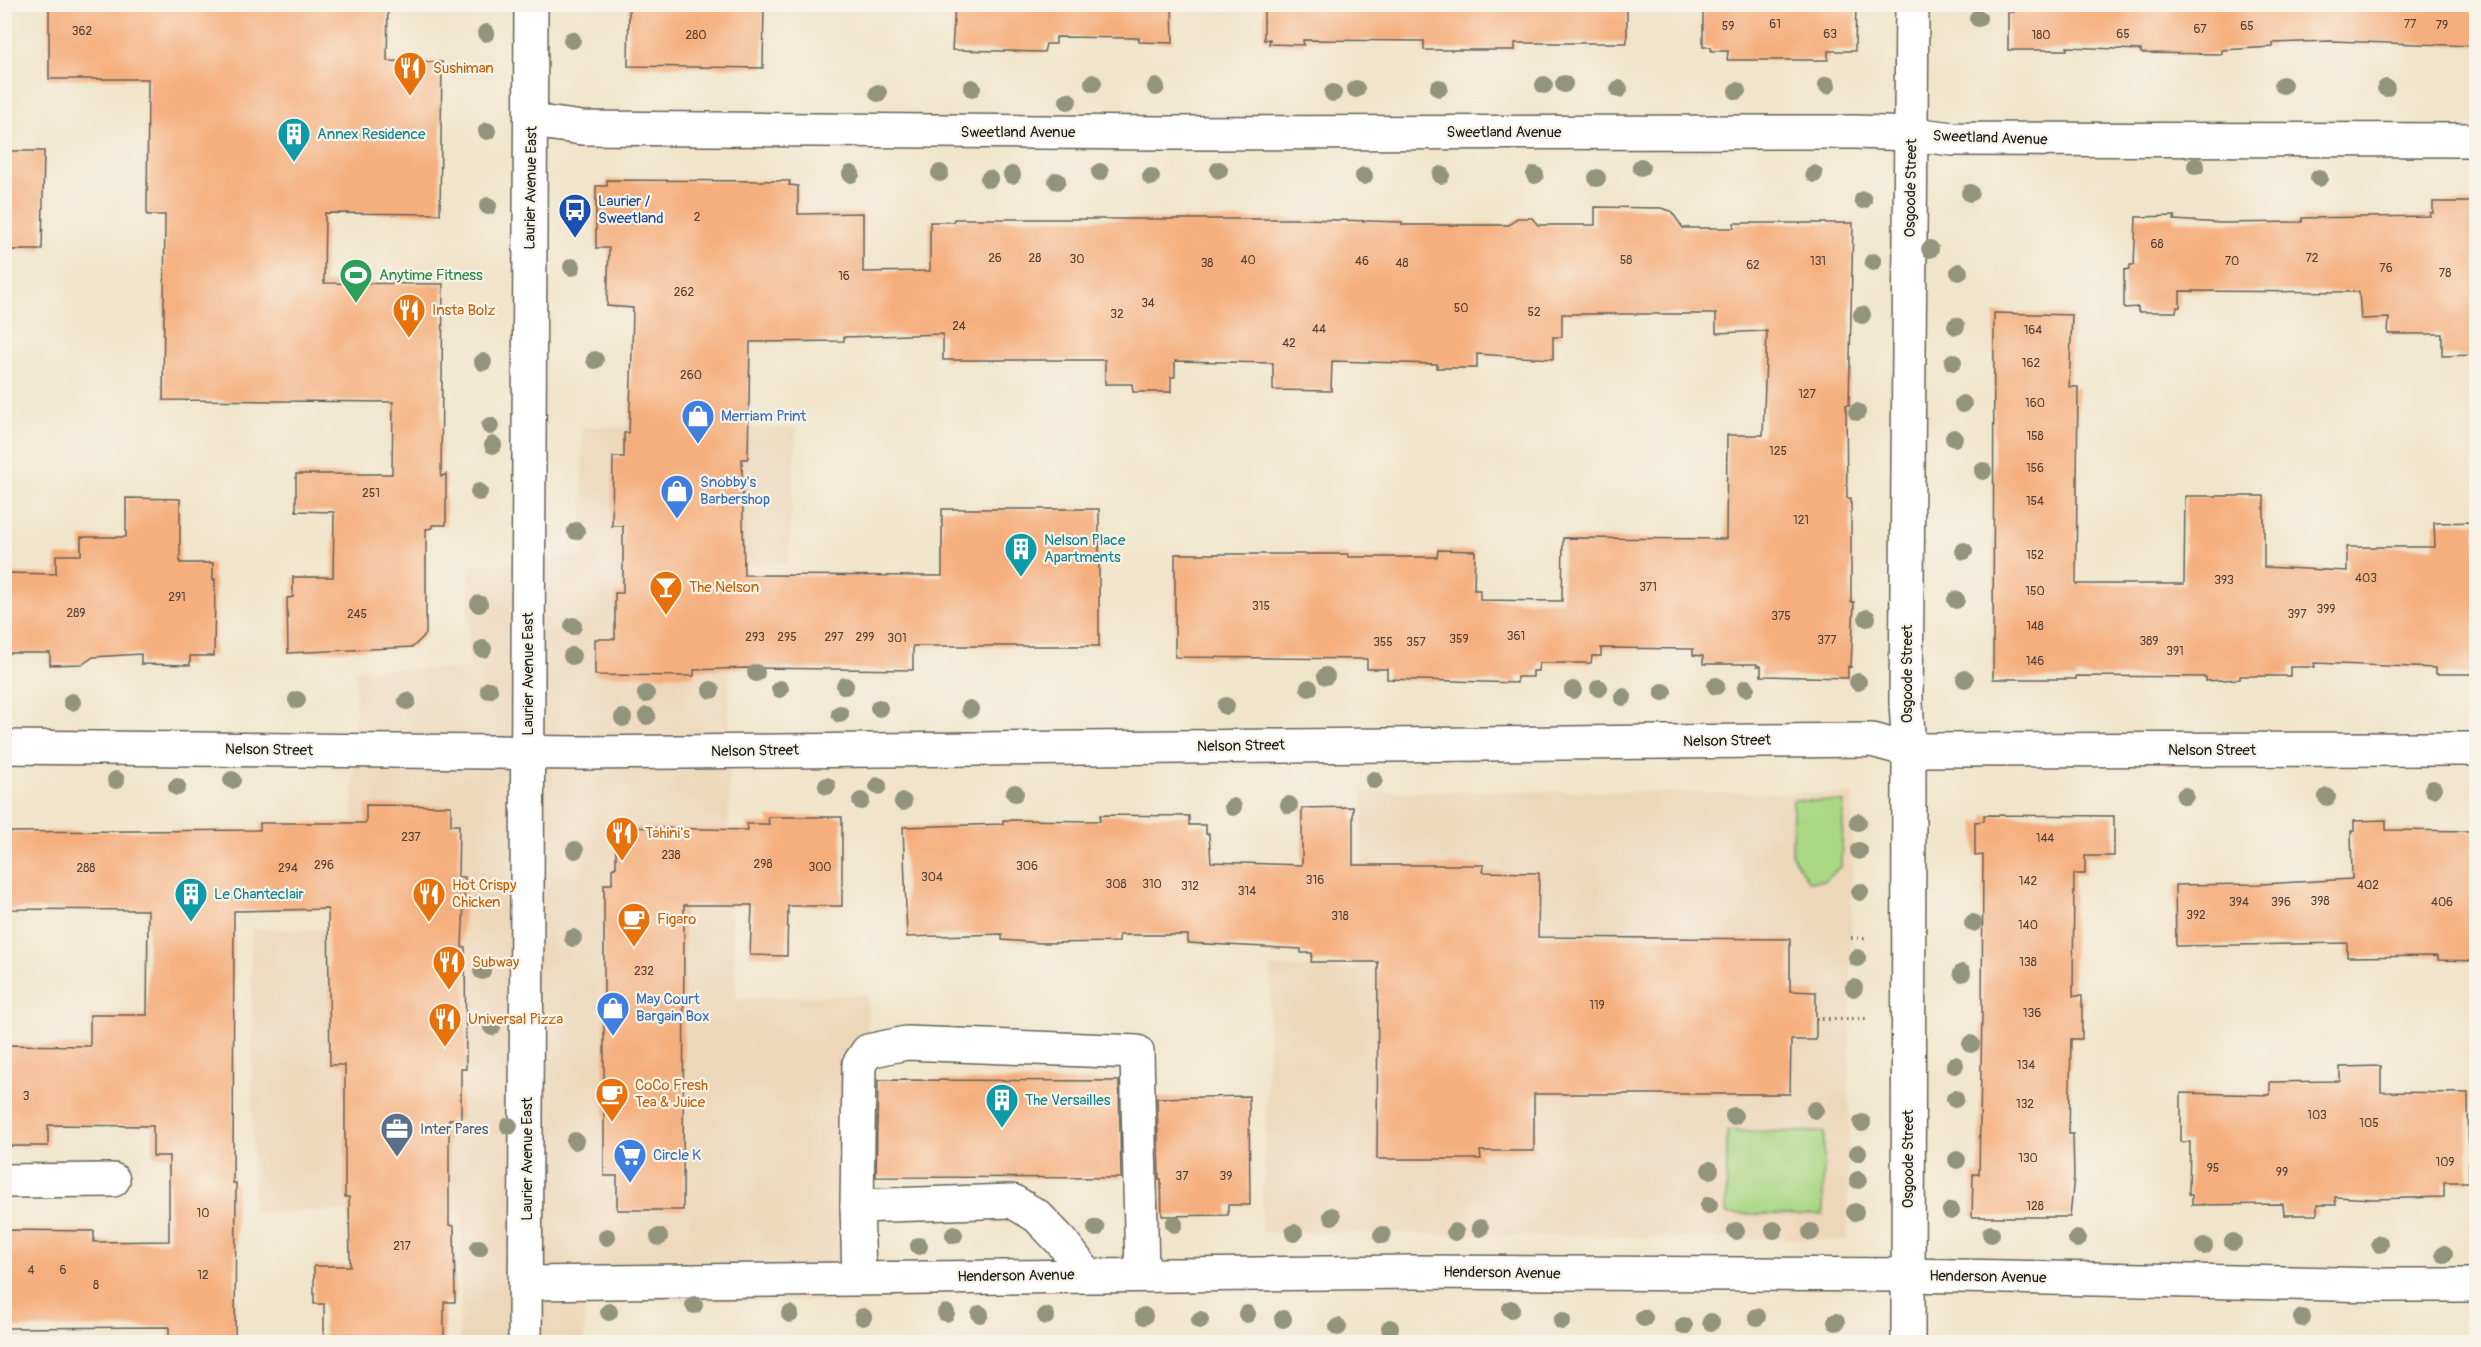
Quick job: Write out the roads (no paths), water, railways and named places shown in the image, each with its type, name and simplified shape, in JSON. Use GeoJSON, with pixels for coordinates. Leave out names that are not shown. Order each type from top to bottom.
{"type":"FeatureCollection","features":[{"type":"Feature","properties":{"kind":"street","name":"Laurier Avenue East"},"geometry":{"type":"LineString","coordinates":[[525,1342],[531,4]]}},
{"type":"Feature","properties":{"kind":"street","name":"Osgoode Street"},"geometry":{"type":"LineString","coordinates":[[1908,1342],[1909,750],[1906,703],[1912,4]]}},
{"type":"Feature","properties":{"kind":"street","name":"Sweetland Avenue"},"geometry":{"type":"LineString","coordinates":[[532,121],[582,128],[1153,133],[1855,132],[1912,134],[1953,139],[2476,140]]}},
{"type":"Feature","properties":{"kind":"street","name":"Nelson Street"},"geometry":{"type":"LineString","coordinates":[[4,747],[527,753],[1872,740],[1909,750],[2476,749]]}},
{"type":"Feature","properties":{"kind":"street"},"geometry":{"type":"LineString","coordinates":[[859,1278],[857,1206],[859,1064],[868,1051],[906,1043],[1137,1052],[1142,1274]]}},
{"type":"Feature","properties":{"kind":"street"},"geometry":{"type":"LineString","coordinates":[[4,1181],[113,1180]]}},
{"type":"Feature","properties":{"kind":"street"},"geometry":{"type":"LineString","coordinates":[[857,1206],[1012,1201],[1037,1216],[1062,1242],[1087,1275]]}},
{"type":"Feature","properties":{"kind":"street","name":"Henderson Avenue"},"geometry":{"type":"LineString","coordinates":[[527,1283],[1412,1272],[1908,1275],[2476,1285]]}},
{"type":"Feature","properties":{"kind":"place","name":"Sushiman"},"geometry":{"type":"Point","coordinates":[410,97]}},
{"type":"Feature","properties":{"kind":"place","name":"Annex Residence"},"geometry":{"type":"Point","coordinates":[294,163]}},
{"type":"Feature","properties":{"kind":"place","name":"Laurier / Sweetland"},"geometry":{"type":"Point","coordinates":[575,239]}},
{"type":"Feature","properties":{"kind":"place","name":"Anytime Fitness"},"geometry":{"type":"Point","coordinates":[356,304]}},
{"type":"Feature","properties":{"kind":"place","name":"Insta Bolz"},"geometry":{"type":"Point","coordinates":[409,339]}},
{"type":"Feature","properties":{"kind":"place","name":"Merriam Print"},"geometry":{"type":"Point","coordinates":[698,445]}},
{"type":"Feature","properties":{"kind":"place","name":"Snobby's Barbershop"},"geometry":{"type":"Point","coordinates":[677,520]}},
{"type":"Feature","properties":{"kind":"place","name":"Nelson Place Apartments"},"geometry":{"type":"Point","coordinates":[1021,578]}},
{"type":"Feature","properties":{"kind":"place","name":"The Nelson"},"geometry":{"type":"Point","coordinates":[666,616]}},
{"type":"Feature","properties":{"kind":"place","name":"Tahini's"},"geometry":{"type":"Point","coordinates":[622,862]}},
{"type":"Feature","properties":{"kind":"place","name":"Le Chanteclair"},"geometry":{"type":"Point","coordinates":[191,923]}},
{"type":"Feature","properties":{"kind":"place","name":"Hot Crispy Chicken"},"geometry":{"type":"Point","coordinates":[429,923]}},
{"type":"Feature","properties":{"kind":"place","name":"Figaro"},"geometry":{"type":"Point","coordinates":[634,948]}},
{"type":"Feature","properties":{"kind":"place","name":"Subway"},"geometry":{"type":"Point","coordinates":[449,991]}},
{"type":"Feature","properties":{"kind":"place","name":"May Court Bargain Box"},"geometry":{"type":"Point","coordinates":[613,1037]}},
{"type":"Feature","properties":{"kind":"place","name":"Universal Pizza"},"geometry":{"type":"Point","coordinates":[445,1048]}},
{"type":"Feature","properties":{"kind":"place","name":"CoCo Fresh Tea & Juice"},"geometry":{"type":"Point","coordinates":[612,1123]}},
{"type":"Feature","properties":{"kind":"place","name":"The Versailles"},"geometry":{"type":"Point","coordinates":[1002,1129]}},
{"type":"Feature","properties":{"kind":"place","name":"Inter Pares"},"geometry":{"type":"Point","coordinates":[397,1158]}},
{"type":"Feature","properties":{"kind":"place","name":"Circle K"},"geometry":{"type":"Point","coordinates":[630,1184]}}]}
